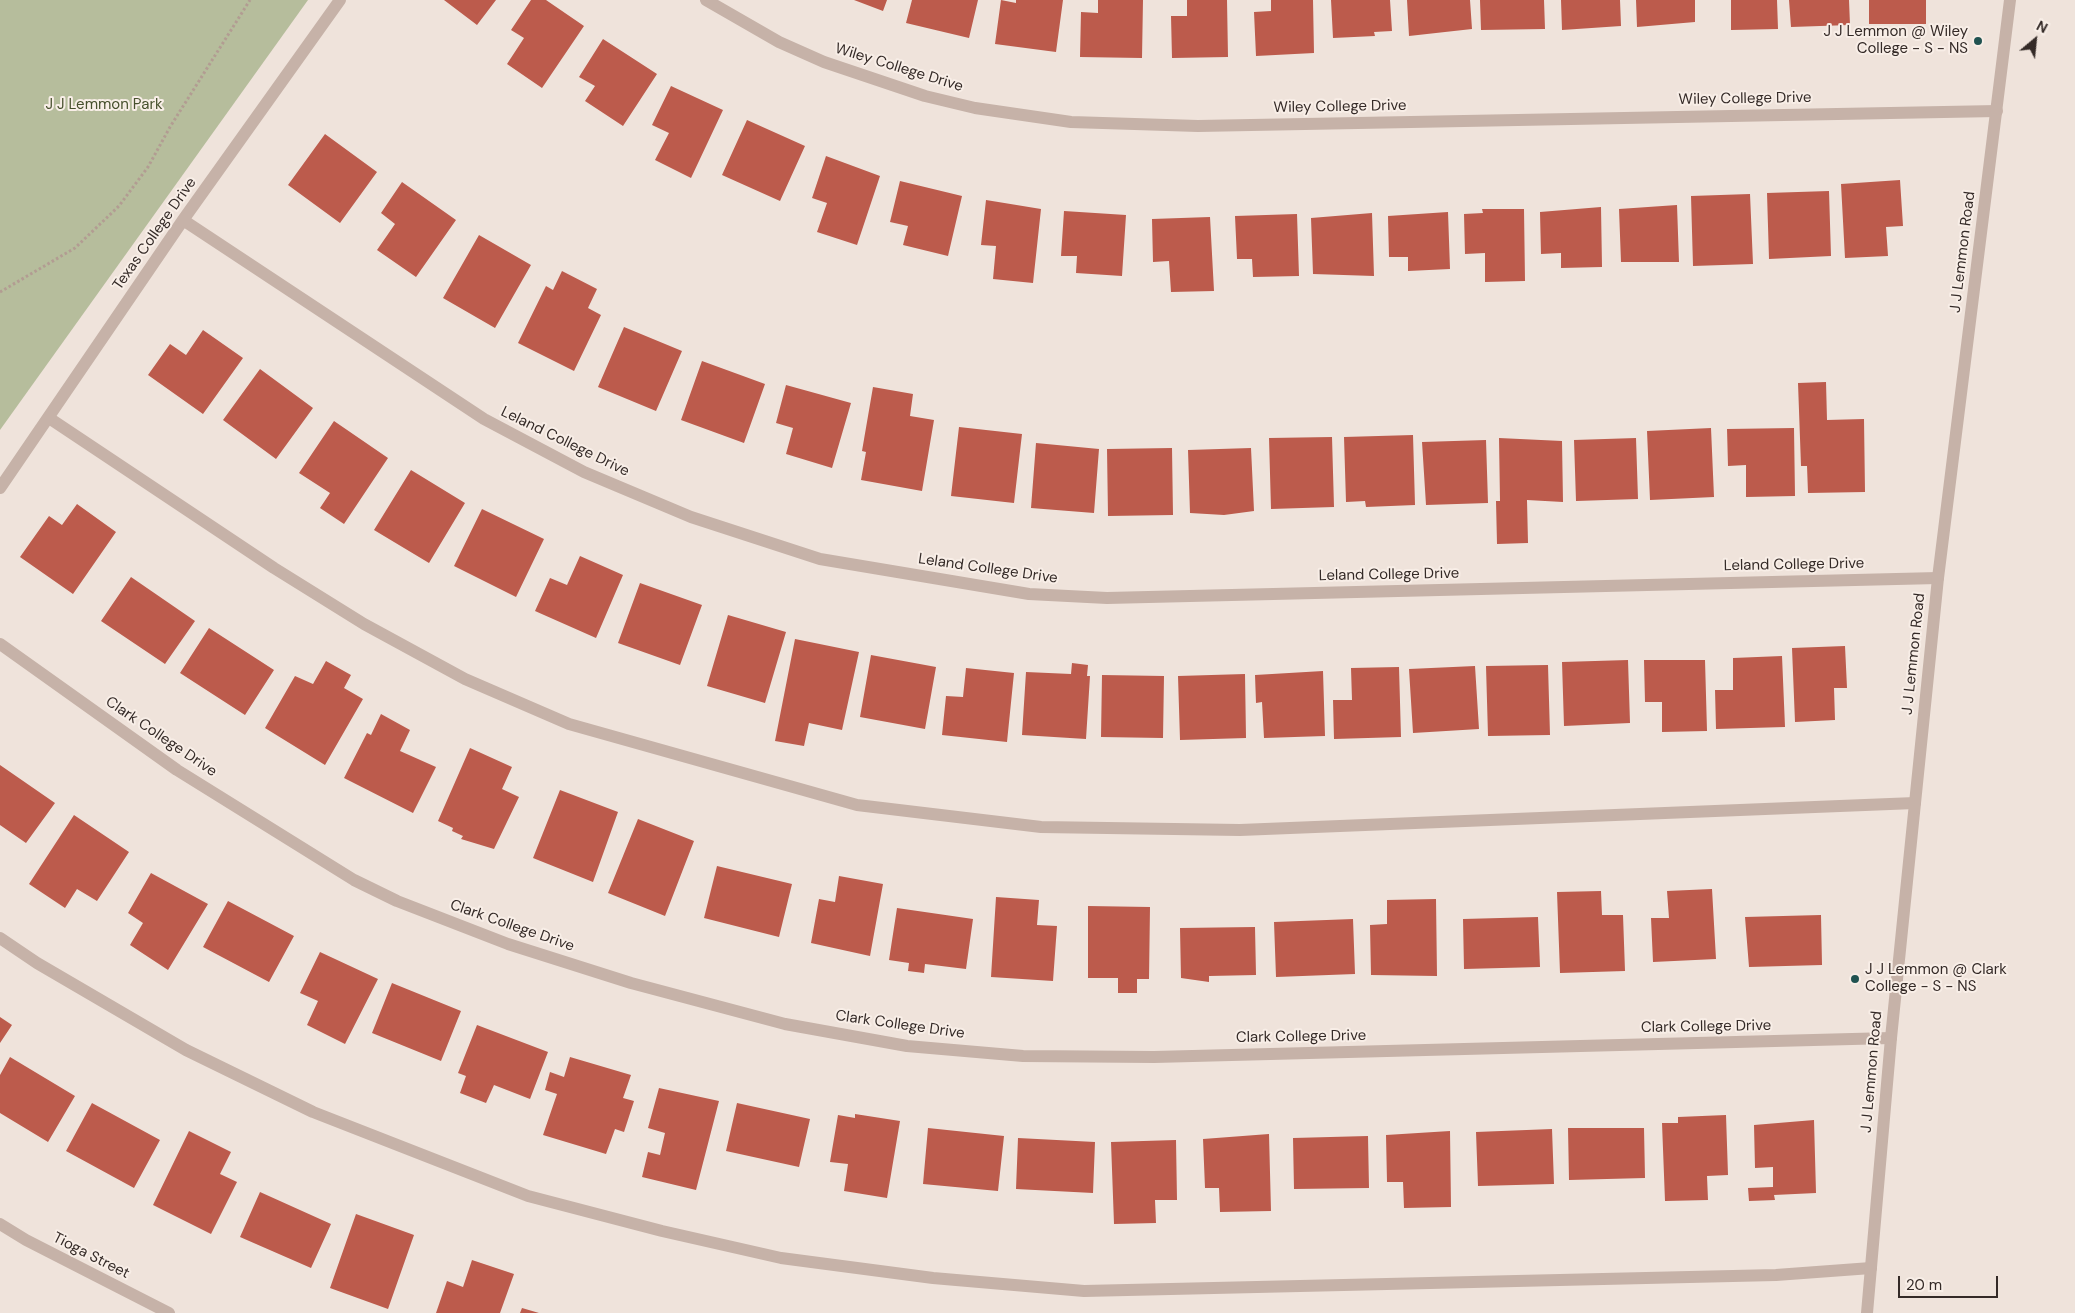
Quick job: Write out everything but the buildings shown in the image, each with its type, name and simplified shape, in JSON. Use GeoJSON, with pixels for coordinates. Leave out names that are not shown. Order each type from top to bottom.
{"type":"FeatureCollection","features":[{"type":"Feature","properties":{"kind":"street","name":"Texas College Drive"},"geometry":{"type":"LineString","coordinates":[[0,488],[183,220],[340,0]]}},
{"type":"Feature","properties":{"kind":"street","name":"Wiley College Drive"},"geometry":{"type":"LineString","coordinates":[[706,0],[779,42],[824,62],[906,90],[975,108],[1071,122],[1198,126],[1997,111]]}},
{"type":"Feature","properties":{"kind":"street","name":"J J Lemmon Road"},"geometry":{"type":"LineString","coordinates":[[1867,1313],[1891,1038],[1938,578],[2010,0]]}},
{"type":"Feature","properties":{"kind":"street","name":"Leland College Drive"},"geometry":{"type":"LineString","coordinates":[[183,220],[484,420],[584,472],[691,517],[820,559],[1029,594],[1106,598],[1938,578]]}},
{"type":"Feature","properties":{"kind":"street"},"geometry":{"type":"LineString","coordinates":[[48,418],[290,578],[364,624],[465,679],[569,724],[856,805],[1040,827],[1240,830],[1915,803]]}},
{"type":"Feature","properties":{"kind":"street","name":"Clark College Drive"},"geometry":{"type":"LineString","coordinates":[[0,644],[177,770],[354,880],[397,901],[508,944],[631,983],[785,1024],[907,1046],[1023,1056],[1154,1057],[1891,1038]]}},
{"type":"Feature","properties":{"kind":"street"},"geometry":{"type":"LineString","coordinates":[[0,938],[37,963],[186,1050],[322,1116],[528,1196],[662,1231],[781,1258],[933,1278],[1084,1291],[1776,1274],[1871,1268]]}},
{"type":"Feature","properties":{"kind":"street","name":"Tioga Street"},"geometry":{"type":"LineString","coordinates":[[0,1224],[26,1240],[169,1313]]}},
{"type":"Feature","properties":{"kind":"path"},"geometry":{"type":"LineString","coordinates":[[0,292],[75,248],[119,206],[148,167],[170,127],[250,0]]}},
{"type":"Feature","properties":{"kind":"green space","name":"J J Lemmon Park"},"geometry":{"type":"Polygon","coordinates":[[[0,0],[308,0],[0,430],[0,0]]]}},
{"type":"Feature","properties":{"kind":"place","name":"J J Lemmon @ Wiley College - S - NS"},"geometry":{"type":"Point","coordinates":[1978,41]}},
{"type":"Feature","properties":{"kind":"place","name":"J J Lemmon @ Clark College - S - NS"},"geometry":{"type":"Point","coordinates":[1855,979]}}]}
